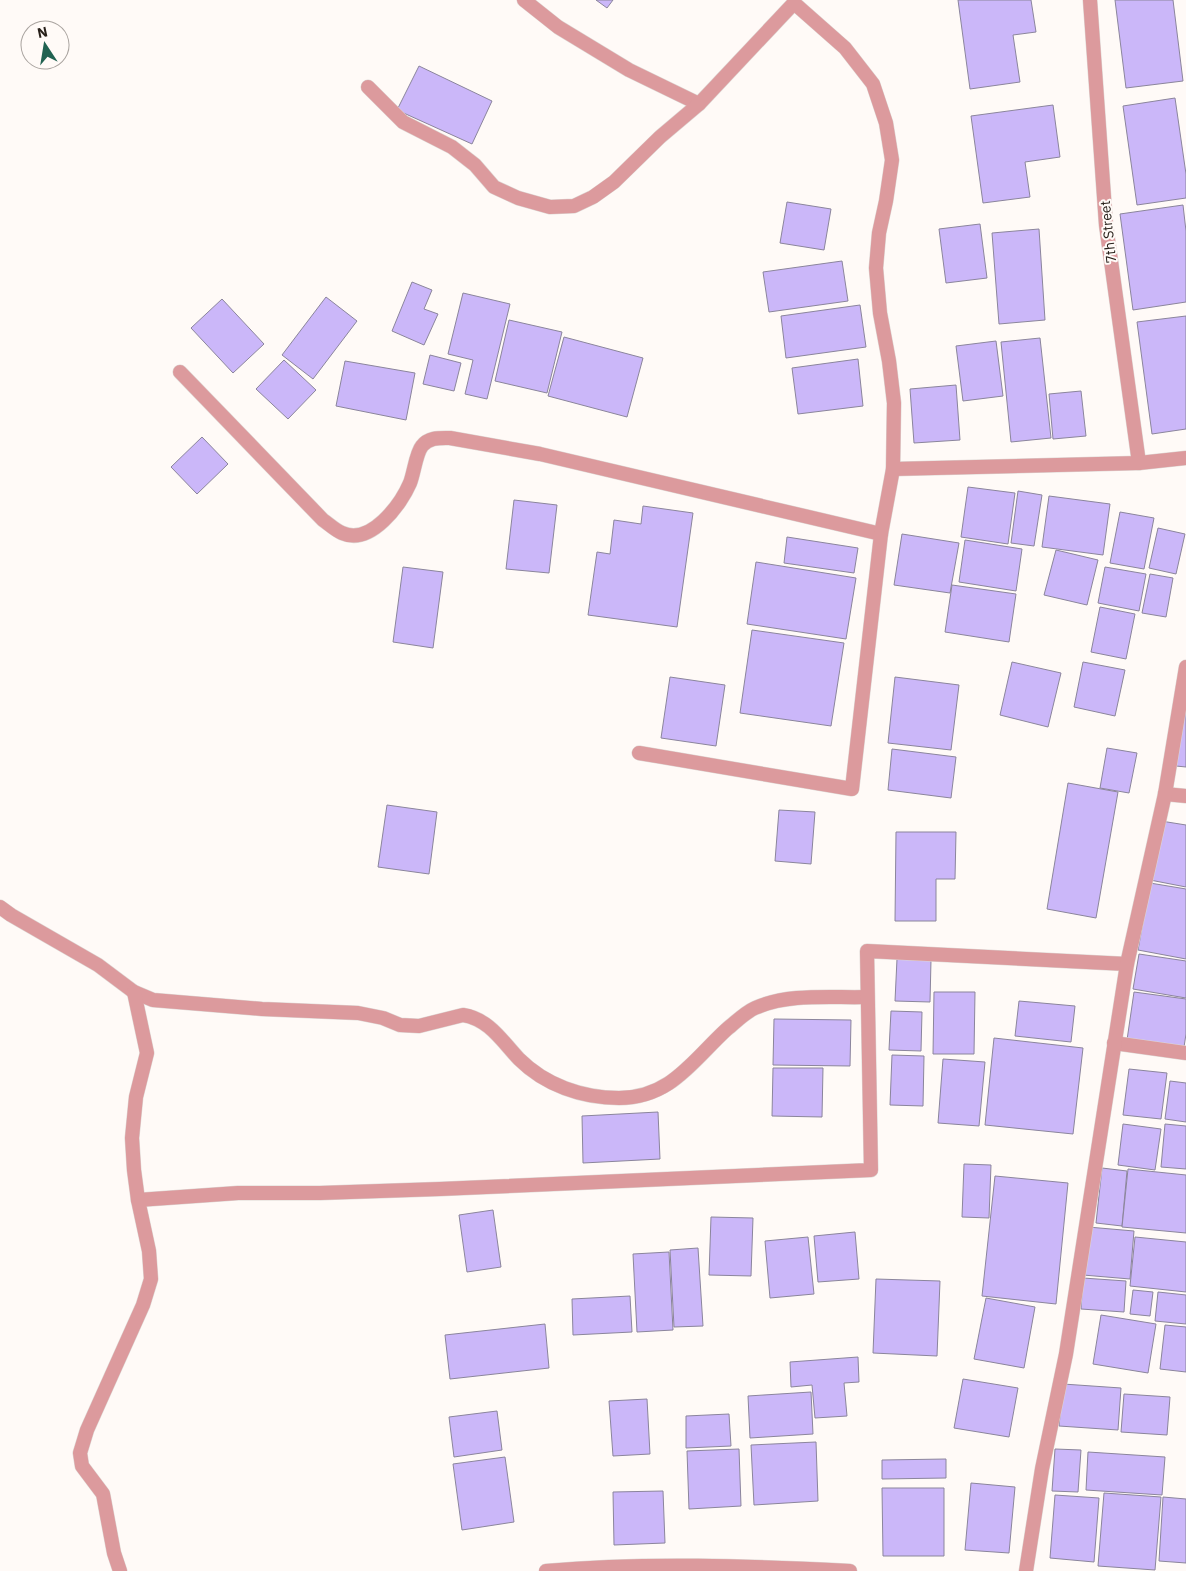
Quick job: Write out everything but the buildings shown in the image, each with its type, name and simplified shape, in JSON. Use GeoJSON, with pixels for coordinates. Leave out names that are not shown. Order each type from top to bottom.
{"type":"FeatureCollection","features":[{"type":"Feature","properties":{"kind":"street"},"geometry":{"type":"LineString","coordinates":[[524,0],[558,27],[629,70],[699,104]]}},
{"type":"Feature","properties":{"kind":"street","name":"7th Street"},"geometry":{"type":"LineString","coordinates":[[1090,0],[1106,224],[1138,462]]}},
{"type":"Feature","properties":{"kind":"street"},"geometry":{"type":"LineString","coordinates":[[368,87],[403,122],[452,147],[475,165],[494,187],[518,198],[550,207],[574,206],[593,198],[614,182],[660,137],[699,104],[794,2],[845,48],[872,84],[886,122],[892,160],[879,233],[876,268],[880,313],[889,361],[894,403],[893,469],[881,534],[852,789],[639,754]]}},
{"type":"Feature","properties":{"kind":"street"},"geometry":{"type":"LineString","coordinates":[[180,372],[323,520],[342,533],[353,535],[376,527],[401,502],[411,481],[421,446],[437,438],[450,438],[540,454],[881,534]]}},
{"type":"Feature","properties":{"kind":"street"},"geometry":{"type":"LineString","coordinates":[[893,469],[1138,462],[1186,458]]}},
{"type":"Feature","properties":{"kind":"street"},"geometry":{"type":"LineString","coordinates":[[1026,1571],[1042,1469],[1066,1354],[1126,964],[1165,794],[1186,667]]}},
{"type":"Feature","properties":{"kind":"street"},"geometry":{"type":"LineString","coordinates":[[1165,794],[1186,796]]}},
{"type":"Feature","properties":{"kind":"street"},"geometry":{"type":"LineString","coordinates":[[0,906],[11,915],[98,965],[134,992],[153,1000],[190,1004],[358,1013],[383,1018],[400,1025],[419,1026],[463,1015],[471,1016],[495,1031],[520,1060],[548,1082],[575,1092],[619,1098],[650,1094],[673,1081],[693,1064],[724,1032],[753,1009],[775,1001],[867,997]]}},
{"type":"Feature","properties":{"kind":"street"},"geometry":{"type":"LineString","coordinates":[[138,1200],[238,1193],[320,1193],[440,1189],[870,1170],[867,951],[1126,964]]}},
{"type":"Feature","properties":{"kind":"street"},"geometry":{"type":"LineString","coordinates":[[120,1571],[114,1553],[103,1494],[82,1466],[80,1453],[87,1430],[143,1305],[151,1279],[149,1252],[138,1200],[132,1138],[136,1097],[147,1053],[134,992]]}},
{"type":"Feature","properties":{"kind":"street"},"geometry":{"type":"LineString","coordinates":[[1114,1043],[1186,1053]]}},
{"type":"Feature","properties":{"kind":"street"},"geometry":{"type":"LineString","coordinates":[[546,1571],[577,1568],[703,1565],[850,1571]]}}]}
